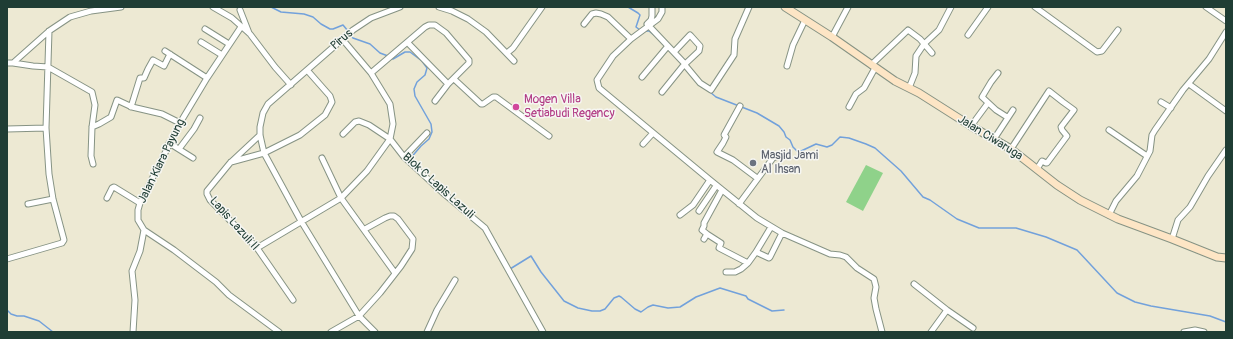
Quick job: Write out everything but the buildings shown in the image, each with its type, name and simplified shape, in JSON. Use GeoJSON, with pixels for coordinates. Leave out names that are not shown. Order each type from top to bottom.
{"type":"FeatureCollection","features":[{"type":"Feature","properties":{"kind":"street"},"geometry":{"type":"LineString","coordinates":[[10,63],[70,17],[91,9],[121,7]]}},
{"type":"Feature","properties":{"kind":"street"},"geometry":{"type":"LineString","coordinates":[[213,7],[232,18],[250,34],[291,85]]}},
{"type":"Feature","properties":{"kind":"street","name":"Pirus"},"geometry":{"type":"LineString","coordinates":[[260,136],[261,121],[265,108],[268,104],[353,30],[371,18],[400,7]]}},
{"type":"Feature","properties":{"kind":"street"},"geometry":{"type":"LineString","coordinates":[[439,7],[453,9],[468,19],[486,32],[514,61]]}},
{"type":"Feature","properties":{"kind":"street"},"geometry":{"type":"LineString","coordinates":[[507,53],[513,48],[542,7]]}},
{"type":"Feature","properties":{"kind":"street"},"geometry":{"type":"LineString","coordinates":[[644,30],[651,20],[652,7]]}},
{"type":"Feature","properties":{"kind":"street"},"geometry":{"type":"LineString","coordinates":[[662,7],[660,15],[649,26],[631,39],[609,61],[597,80],[597,84],[601,90],[716,186],[771,227],[830,254],[846,257],[857,268],[874,279],[876,287],[874,298],[882,332]]}},
{"type":"Feature","properties":{"kind":"street"},"geometry":{"type":"LineString","coordinates":[[649,26],[685,64],[700,83],[711,90],[734,55],[735,39],[749,7]]}},
{"type":"Feature","properties":{"kind":"street","name":"Jalan Ciwaruga"},"geometry":{"type":"LineString","coordinates":[[785,7],[832,37],[895,81],[919,93],[1011,149],[1057,185],[1080,200],[1109,215],[1217,257],[1226,258]]}},
{"type":"Feature","properties":{"kind":"street"},"geometry":{"type":"LineString","coordinates":[[832,37],[848,7]]}},
{"type":"Feature","properties":{"kind":"street"},"geometry":{"type":"LineString","coordinates":[[909,88],[914,73],[916,56],[924,44],[939,30],[951,7]]}},
{"type":"Feature","properties":{"kind":"street"},"geometry":{"type":"LineString","coordinates":[[968,34],[988,7]]}},
{"type":"Feature","properties":{"kind":"street"},"geometry":{"type":"LineString","coordinates":[[1035,7],[1097,52],[1102,52],[1118,30]]}},
{"type":"Feature","properties":{"kind":"street"},"geometry":{"type":"LineString","coordinates":[[1206,7],[1226,21]]}},
{"type":"Feature","properties":{"kind":"street"},"geometry":{"type":"LineString","coordinates":[[232,18],[241,8],[250,34]]}},
{"type":"Feature","properties":{"kind":"street"},"geometry":{"type":"LineString","coordinates":[[584,24],[592,14],[602,14],[608,17],[631,39]]}},
{"type":"Feature","properties":{"kind":"street"},"geometry":{"type":"LineString","coordinates":[[787,66],[792,45],[805,20]]}},
{"type":"Feature","properties":{"kind":"street"},"geometry":{"type":"LineString","coordinates":[[371,73],[425,27],[435,25],[440,28],[469,60],[469,63],[448,84],[435,101]]}},
{"type":"Feature","properties":{"kind":"street","name":"Jalan Kiara Payung"},"geometry":{"type":"LineString","coordinates":[[133,332],[135,300],[132,271],[140,251],[144,230],[138,220],[140,203],[180,123],[207,78],[241,27]]}},
{"type":"Feature","properties":{"kind":"street"},"geometry":{"type":"LineString","coordinates":[[205,29],[229,44]]}},
{"type":"Feature","properties":{"kind":"street"},"geometry":{"type":"LineString","coordinates":[[849,107],[856,94],[864,88],[873,67],[908,30],[916,35],[932,53]]}},
{"type":"Feature","properties":{"kind":"street"},"geometry":{"type":"LineString","coordinates":[[7,259],[64,241],[53,199],[49,174],[46,128],[50,31]]}},
{"type":"Feature","properties":{"kind":"street"},"geometry":{"type":"LineString","coordinates":[[1109,215],[1116,202],[1137,176],[1150,151],[1152,134],[1183,90],[1209,59],[1226,32]]}},
{"type":"Feature","properties":{"kind":"street"},"geometry":{"type":"LineString","coordinates":[[662,92],[701,47],[700,44],[690,36],[674,52]]}},
{"type":"Feature","properties":{"kind":"street"},"geometry":{"type":"LineString","coordinates":[[257,248],[341,198],[367,171],[390,139],[393,124],[391,107],[371,73],[343,40]]}},
{"type":"Feature","properties":{"kind":"street"},"geometry":{"type":"LineString","coordinates":[[201,42],[222,55]]}},
{"type":"Feature","properties":{"kind":"street"},"geometry":{"type":"LineString","coordinates":[[408,43],[448,84]]}},
{"type":"Feature","properties":{"kind":"street"},"geometry":{"type":"LineString","coordinates":[[642,77],[668,46]]}},
{"type":"Feature","properties":{"kind":"street"},"geometry":{"type":"LineString","coordinates":[[165,51],[207,78]]}},
{"type":"Feature","properties":{"kind":"street"},"geometry":{"type":"LineString","coordinates":[[131,106],[140,78],[144,78],[153,60],[164,66],[170,54]]}},
{"type":"Feature","properties":{"kind":"street"},"geometry":{"type":"LineString","coordinates":[[10,63],[48,67],[92,92],[95,105],[92,127],[91,156],[93,164]]}},
{"type":"Feature","properties":{"kind":"street"},"geometry":{"type":"LineString","coordinates":[[230,162],[264,153],[306,131],[325,115],[332,102],[330,96],[307,70]]}},
{"type":"Feature","properties":{"kind":"street"},"geometry":{"type":"LineString","coordinates":[[998,73],[982,97],[1007,117]]}},
{"type":"Feature","properties":{"kind":"street"},"geometry":{"type":"LineString","coordinates":[[454,79],[481,104],[493,97],[496,97],[549,136]]}},
{"type":"Feature","properties":{"kind":"street"},"geometry":{"type":"LineString","coordinates":[[1189,84],[1226,111]]}},
{"type":"Feature","properties":{"kind":"street"},"geometry":{"type":"LineString","coordinates":[[1011,149],[1049,91],[1074,110],[1061,127],[1067,136],[1047,163],[1046,164],[1042,161],[1037,169]]}},
{"type":"Feature","properties":{"kind":"street"},"geometry":{"type":"LineString","coordinates":[[92,127],[111,117],[117,100],[131,106],[162,114],[180,123]]}},
{"type":"Feature","properties":{"kind":"street"},"geometry":{"type":"LineString","coordinates":[[1161,102],[1171,108]]}},
{"type":"Feature","properties":{"kind":"street"},"geometry":{"type":"LineString","coordinates":[[971,126],[988,103]]}},
{"type":"Feature","properties":{"kind":"street"},"geometry":{"type":"LineString","coordinates":[[740,106],[724,135],[726,137],[723,143],[717,152],[733,160],[757,178]]}},
{"type":"Feature","properties":{"kind":"street"},"geometry":{"type":"LineString","coordinates":[[994,139],[1013,110]]}},
{"type":"Feature","properties":{"kind":"street"},"geometry":{"type":"LineString","coordinates":[[179,150],[200,118]]}},
{"type":"Feature","properties":{"kind":"street","name":"Blok C Lapis Lazuli"},"geometry":{"type":"LineString","coordinates":[[343,134],[355,122],[359,121],[369,125],[390,139],[404,157],[442,192],[486,228],[543,332]]}},
{"type":"Feature","properties":{"kind":"street"},"geometry":{"type":"LineString","coordinates":[[7,129],[46,128]]}},
{"type":"Feature","properties":{"kind":"street"},"geometry":{"type":"LineString","coordinates":[[1109,130],[1147,156]]}},
{"type":"Feature","properties":{"kind":"street"},"geometry":{"type":"LineString","coordinates":[[404,157],[427,133]]}},
{"type":"Feature","properties":{"kind":"street"},"geometry":{"type":"LineString","coordinates":[[644,144],[653,133]]}},
{"type":"Feature","properties":{"kind":"street"},"geometry":{"type":"LineString","coordinates":[[260,136],[264,153],[301,221],[360,316],[375,332]]}},
{"type":"Feature","properties":{"kind":"street","name":"Lapis Lazuli II"},"geometry":{"type":"LineString","coordinates":[[260,136],[230,162],[207,191],[208,196],[213,204],[257,248],[293,300]]}},
{"type":"Feature","properties":{"kind":"street"},"geometry":{"type":"LineString","coordinates":[[169,143],[192,158]]}},
{"type":"Feature","properties":{"kind":"street"},"geometry":{"type":"LineString","coordinates":[[1172,239],[1178,220],[1190,207],[1208,176],[1226,150]]}},
{"type":"Feature","properties":{"kind":"street"},"geometry":{"type":"LineString","coordinates":[[739,204],[773,158],[779,155],[782,156]]}},
{"type":"Feature","properties":{"kind":"street"},"geometry":{"type":"LineString","coordinates":[[322,158],[341,198],[394,273]]}},
{"type":"Feature","properties":{"kind":"street"},"geometry":{"type":"LineString","coordinates":[[680,215],[692,206],[710,180]]}},
{"type":"Feature","properties":{"kind":"street"},"geometry":{"type":"LineString","coordinates":[[699,211],[716,186]]}},
{"type":"Feature","properties":{"kind":"street"},"geometry":{"type":"LineString","coordinates":[[107,198],[114,187],[140,203]]}},
{"type":"Feature","properties":{"kind":"street"},"geometry":{"type":"LineString","coordinates":[[722,190],[704,223],[702,230],[705,237],[721,243],[719,248],[748,263]]}},
{"type":"Feature","properties":{"kind":"street"},"geometry":{"type":"LineString","coordinates":[[28,204],[53,199]]}},
{"type":"Feature","properties":{"kind":"street"},"geometry":{"type":"LineString","coordinates":[[331,332],[360,316],[401,266],[412,249],[413,239],[394,216],[390,216],[364,229]]}},
{"type":"Feature","properties":{"kind":"street"},"geometry":{"type":"LineString","coordinates":[[726,272],[735,272],[748,263],[771,227]]}},
{"type":"Feature","properties":{"kind":"street"},"geometry":{"type":"LineString","coordinates":[[144,230],[174,250],[279,332]]}},
{"type":"Feature","properties":{"kind":"street"},"geometry":{"type":"LineString","coordinates":[[756,252],[768,258],[770,257],[782,233]]}},
{"type":"Feature","properties":{"kind":"street"},"geometry":{"type":"LineString","coordinates":[[427,332],[436,310],[455,280]]}},
{"type":"Feature","properties":{"kind":"street"},"geometry":{"type":"LineString","coordinates":[[914,284],[973,328]]}},
{"type":"Feature","properties":{"kind":"street"},"geometry":{"type":"LineString","coordinates":[[931,332],[947,310]]}},
{"type":"Feature","properties":{"kind":"street"},"geometry":{"type":"LineString","coordinates":[[1184,332],[1195,330],[1204,332]]}},
{"type":"Feature","properties":{"kind":"green space"},"geometry":{"type":"Polygon","coordinates":[[[866,165],[883,173],[863,211],[846,202],[866,165]]]}},
{"type":"Feature","properties":{"kind":"waterway"},"geometry":{"type":"LineString","coordinates":[[271,7],[281,12],[304,14],[313,17],[330,29],[343,25],[348,31]]}},
{"type":"Feature","properties":{"kind":"waterway"},"geometry":{"type":"LineString","coordinates":[[628,7],[640,15],[636,27],[640,30]]}},
{"type":"Feature","properties":{"kind":"waterway"},"geometry":{"type":"LineString","coordinates":[[643,31],[649,31],[659,39]]}},
{"type":"Feature","properties":{"kind":"waterway"},"geometry":{"type":"LineString","coordinates":[[350,35],[353,38],[370,44],[380,53],[388,56]]}},
{"type":"Feature","properties":{"kind":"waterway"},"geometry":{"type":"LineString","coordinates":[[391,58],[393,59],[405,52],[410,52],[422,61],[427,68],[425,75],[417,82],[414,89],[415,96],[431,124],[432,132],[429,139],[409,160]]}},
{"type":"Feature","properties":{"kind":"waterway"},"geometry":{"type":"LineString","coordinates":[[710,92],[716,97],[757,113],[779,126],[786,137],[790,140],[793,147],[799,152],[816,144],[827,147],[832,145],[840,137],[849,138],[875,148],[901,171],[923,197],[930,200],[957,219],[979,228],[1016,228],[1046,237],[1077,250],[1117,293],[1135,302],[1210,316],[1226,322]]}},
{"type":"Feature","properties":{"kind":"waterway"},"geometry":{"type":"LineString","coordinates":[[510,269],[531,256],[541,272],[564,301],[578,308],[592,311],[600,311],[605,309],[614,298],[619,296],[641,312],[653,305],[668,308],[680,307],[696,297],[720,288],[746,296],[748,299],[772,311],[784,310]]}},
{"type":"Feature","properties":{"kind":"waterway"},"geometry":{"type":"LineString","coordinates":[[7,310],[11,314],[24,316],[39,321],[53,332]]}},
{"type":"Feature","properties":{"kind":"place","name":"Mogen Villa Setiabudi Regency"},"geometry":{"type":"Point","coordinates":[516,107]}},
{"type":"Feature","properties":{"kind":"place","name":"Masjid Jami Al Ihsan"},"geometry":{"type":"Point","coordinates":[753,163]}}]}
